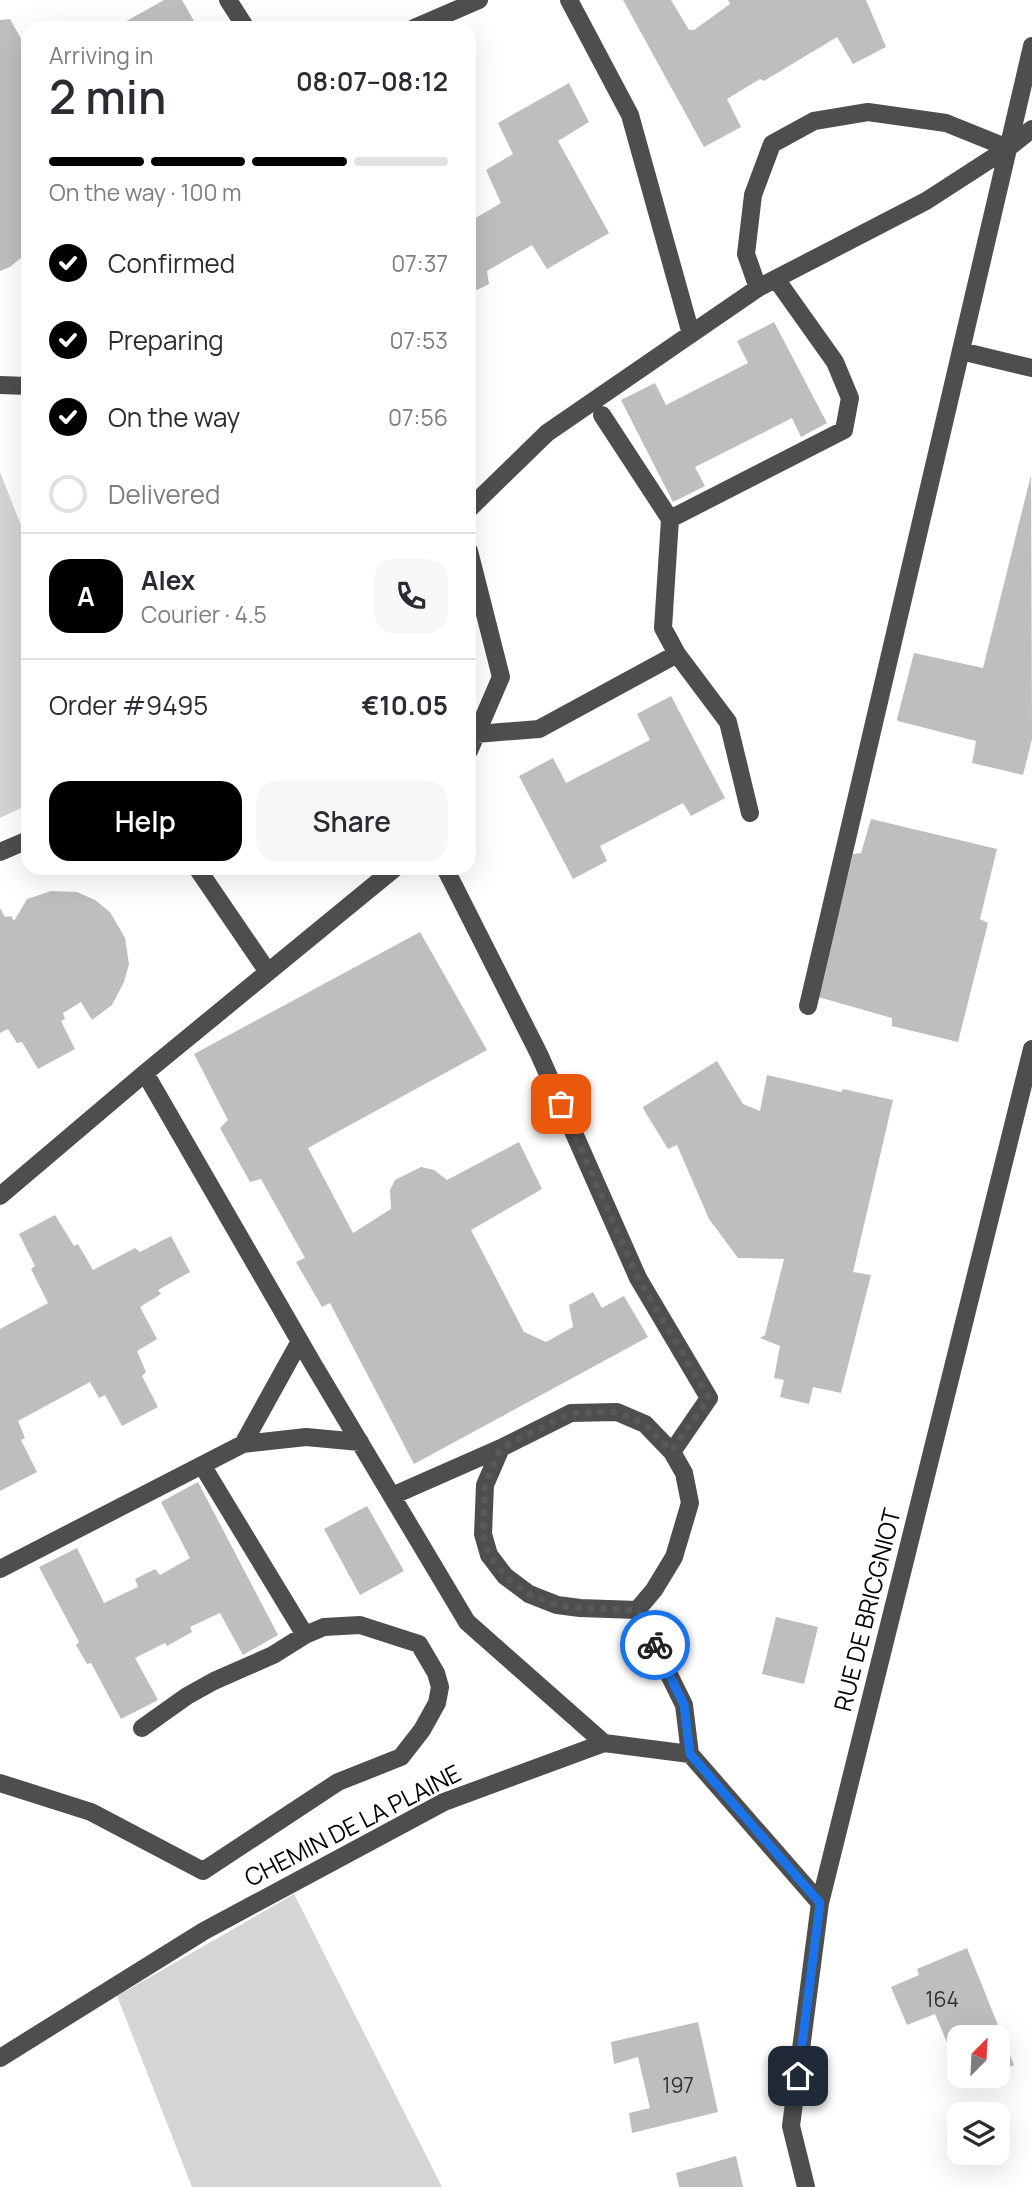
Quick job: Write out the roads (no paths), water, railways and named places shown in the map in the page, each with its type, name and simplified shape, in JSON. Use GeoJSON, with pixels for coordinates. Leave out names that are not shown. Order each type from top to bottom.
{"type":"FeatureCollection","features":[{"type":"Feature","properties":{"kind":"street"},"geometry":{"type":"LineString","coordinates":[[228,0],[242,21]]}},
{"type":"Feature","properties":{"kind":"street"},"geometry":{"type":"LineString","coordinates":[[430,21],[479,0]]}},
{"type":"Feature","properties":{"kind":"street"},"geometry":{"type":"LineString","coordinates":[[569,0],[630,115],[691,334]]}},
{"type":"Feature","properties":{"kind":"street"},"geometry":{"type":"LineString","coordinates":[[808,1006],[1032,46]]}},
{"type":"Feature","properties":{"kind":"street"},"geometry":{"type":"LineString","coordinates":[[758,288],[746,254],[753,195],[772,144],[814,121],[869,112],[946,123],[1008,148]]}},
{"type":"Feature","properties":{"kind":"street"},"geometry":{"type":"LineString","coordinates":[[476,502],[547,433],[758,288],[926,201],[1008,148],[1032,129]]}},
{"type":"Feature","properties":{"kind":"street"},"geometry":{"type":"LineString","coordinates":[[670,519],[844,430],[850,398],[835,362],[776,279]]}},
{"type":"Feature","properties":{"kind":"street"},"geometry":{"type":"LineString","coordinates":[[961,352],[1032,368]]}},
{"type":"Feature","properties":{"kind":"street"},"geometry":{"type":"LineString","coordinates":[[0,385],[21,386]]}},
{"type":"Feature","properties":{"kind":"street"},"geometry":{"type":"LineString","coordinates":[[602,415],[670,519],[663,628],[677,654],[728,722],[750,813]]}},
{"type":"Feature","properties":{"kind":"street"},"geometry":{"type":"LineString","coordinates":[[476,579],[501,677],[477,734],[539,729],[677,654]]}},
{"type":"Feature","properties":{"kind":"street"},"geometry":{"type":"LineString","coordinates":[[0,852],[21,843]]}},
{"type":"Feature","properties":{"kind":"street"},"geometry":{"type":"LineString","coordinates":[[202,875],[268,972]]}},
{"type":"Feature","properties":{"kind":"street"},"geometry":{"type":"LineString","coordinates":[[0,1196],[386,875]]}},
{"type":"Feature","properties":{"kind":"street"},"geometry":{"type":"LineString","coordinates":[[449,875],[539,1054],[638,1278],[709,1398],[671,1451]]}},
{"type":"Feature","properties":{"kind":"street","name":"RUE DE BRICGNIOT"},"geometry":{"type":"LineString","coordinates":[[806,2187],[791,2126],[820,1903],[1032,1049]]}},
{"type":"Feature","properties":{"kind":"street"},"geometry":{"type":"LineString","coordinates":[[145,1073],[467,1622],[604,1743]]}},
{"type":"Feature","properties":{"kind":"street"},"geometry":{"type":"LineString","coordinates":[[243,1444],[300,1341]]}},
{"type":"Feature","properties":{"kind":"street"},"geometry":{"type":"LineString","coordinates":[[392,1496],[501,1448],[571,1413],[617,1412],[645,1424],[671,1451],[684,1473],[690,1503],[674,1557],[638,1610]]}},
{"type":"Feature","properties":{"kind":"street"},"geometry":{"type":"LineString","coordinates":[[0,1569],[243,1444],[306,1437],[360,1443]]}},
{"type":"Feature","properties":{"kind":"street"},"geometry":{"type":"LineString","coordinates":[[501,1448],[485,1485],[483,1534],[489,1555],[505,1576],[529,1594],[557,1605],[638,1610]]}},
{"type":"Feature","properties":{"kind":"street"},"geometry":{"type":"LineString","coordinates":[[202,1465],[305,1635]]}},
{"type":"Feature","properties":{"kind":"street"},"geometry":{"type":"LineString","coordinates":[[638,1610],[684,1705],[690,1754],[820,1903]]}},
{"type":"Feature","properties":{"kind":"street"},"geometry":{"type":"LineString","coordinates":[[0,1783],[91,1812],[204,1871],[338,1782],[401,1756],[427,1723],[437,1703],[440,1687],[436,1673],[419,1644],[360,1625],[324,1627],[187,1696],[142,1728]]}},
{"type":"Feature","properties":{"kind":"street","name":"CHEMIN DE LA PLAINE"},"geometry":{"type":"LineString","coordinates":[[0,2059],[204,1931],[444,1802],[604,1743],[690,1754]]}}]}
